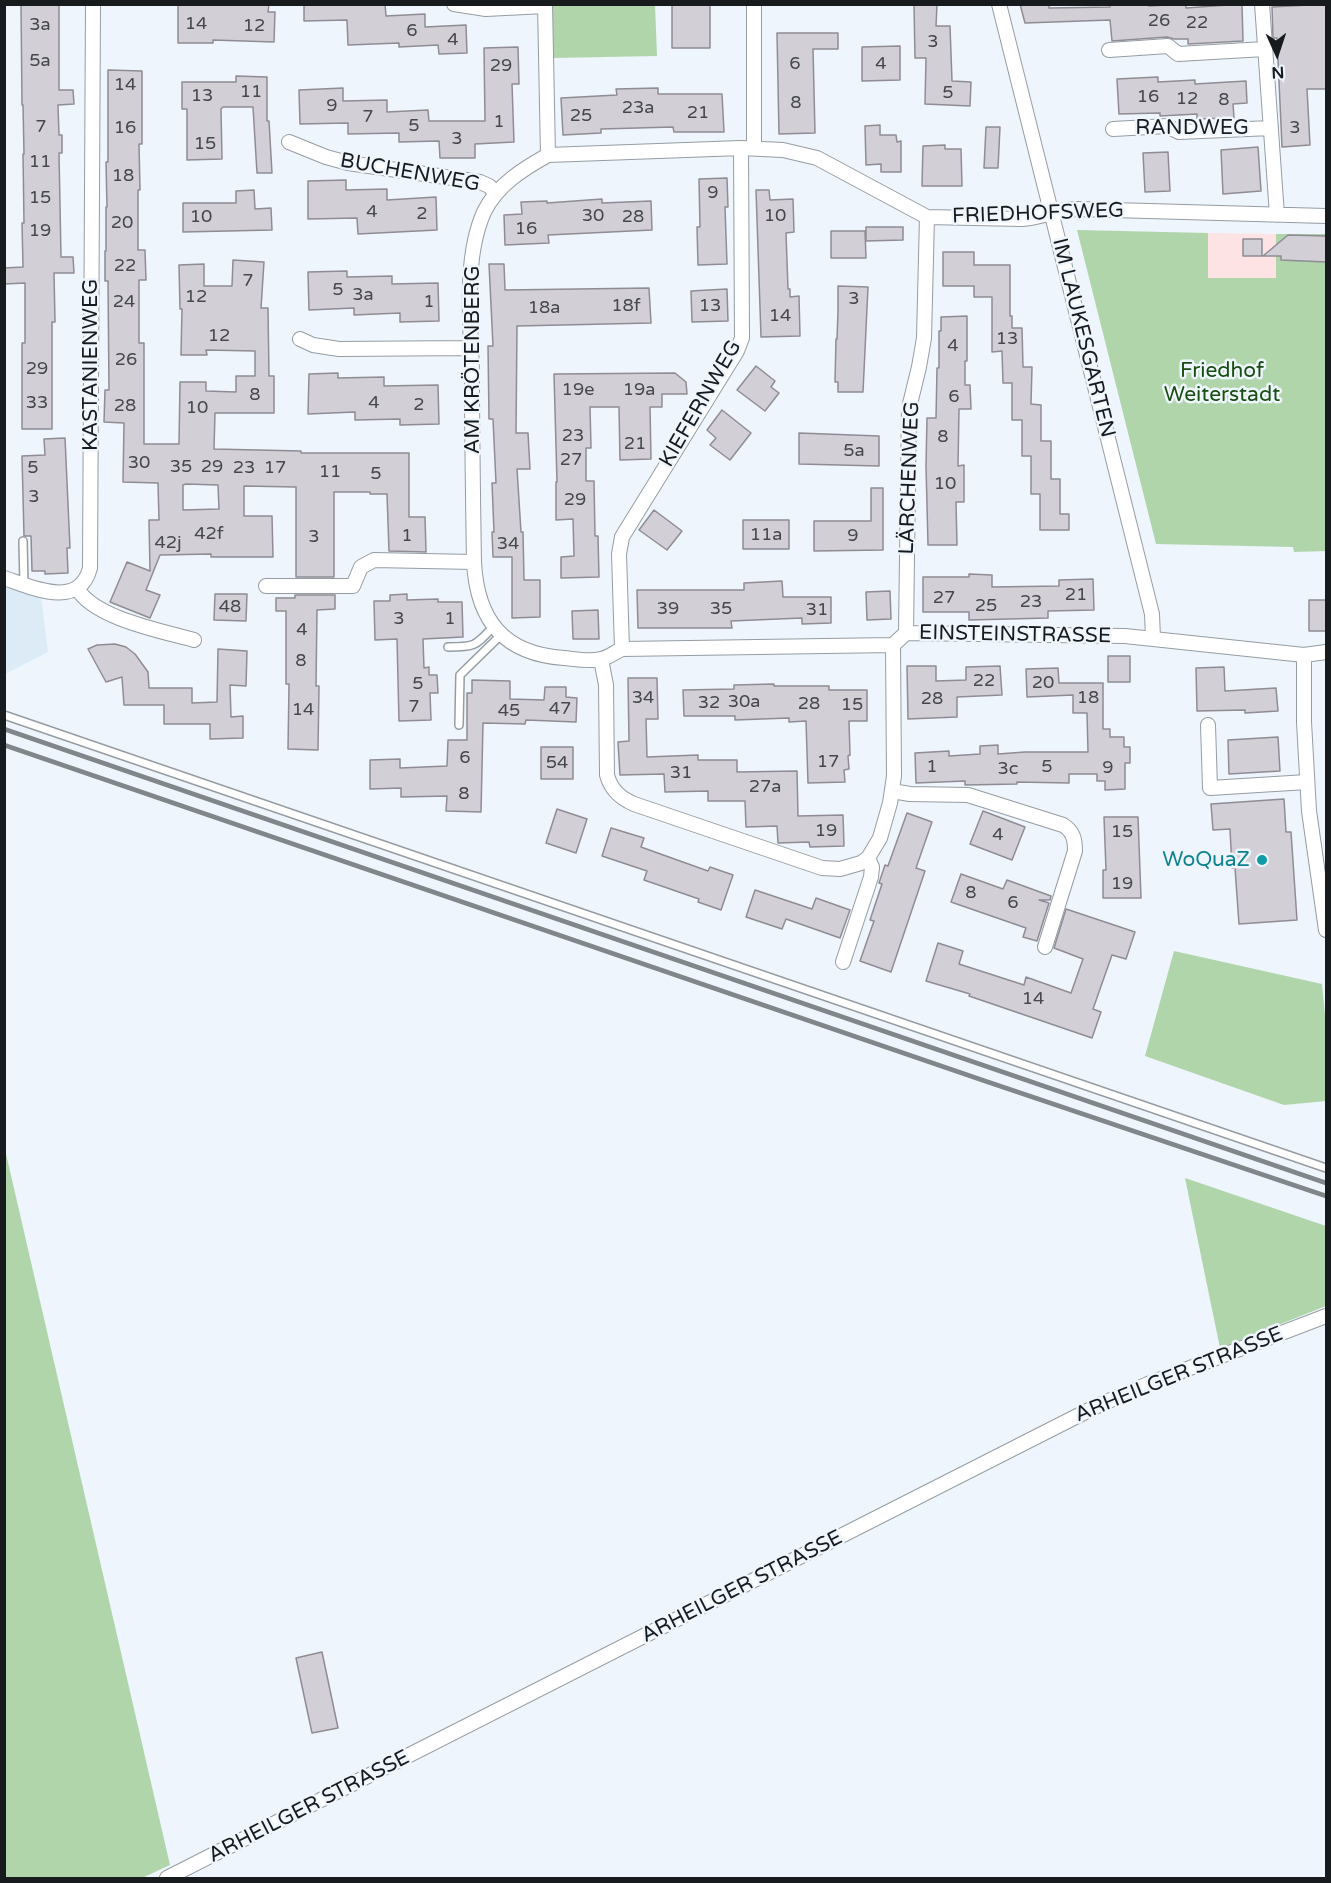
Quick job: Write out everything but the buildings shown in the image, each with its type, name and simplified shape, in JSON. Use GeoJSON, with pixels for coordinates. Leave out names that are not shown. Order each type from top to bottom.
{"type":"FeatureCollection","features":[{"type":"Feature","properties":{"kind":"street","name":"KASTANIENWEG"},"geometry":{"type":"LineString","coordinates":[[76,588],[85,581],[90,561],[93,4]]}},
{"type":"Feature","properties":{"kind":"street"},"geometry":{"type":"LineString","coordinates":[[454,4],[486,9],[545,5],[548,155]]}},
{"type":"Feature","properties":{"kind":"street","name":"KIEFERNWEG"},"geometry":{"type":"LineString","coordinates":[[622,649],[619,554],[622,537],[737,351],[742,338],[754,4]]}},
{"type":"Feature","properties":{"kind":"street","name":"IM LAUKESGARTEN"},"geometry":{"type":"LineString","coordinates":[[999,4],[1152,614],[1153,638]]}},
{"type":"Feature","properties":{"kind":"street","name":"RANDWEG"},"geometry":{"type":"LineString","coordinates":[[1262,4],[1277,214]]}},
{"type":"Feature","properties":{"kind":"street"},"geometry":{"type":"LineString","coordinates":[[1109,50],[1167,46],[1178,54],[1265,49]]}},
{"type":"Feature","properties":{"kind":"street","name":"RANDWEG"},"geometry":{"type":"LineString","coordinates":[[1113,129],[1167,126],[1179,132],[1270,128]]}},
{"type":"Feature","properties":{"kind":"street","name":"BUCHENWEG"},"geometry":{"type":"LineString","coordinates":[[289,142],[339,161],[480,182],[489,186],[496,193]]}},
{"type":"Feature","properties":{"kind":"street","name":"FRIEDHOFSWEG"},"geometry":{"type":"LineString","coordinates":[[548,155],[748,148],[794,152],[817,158],[927,217],[1022,219],[1077,209],[1326,216]]}},
{"type":"Feature","properties":{"kind":"street","name":"AM KRÖTENBERG"},"geometry":{"type":"LineString","coordinates":[[548,155],[513,177],[496,193],[484,212],[476,241],[471,285],[474,562],[479,599],[498,630],[520,648],[560,657],[601,659]]}},
{"type":"Feature","properties":{"kind":"street","name":"LÄRCHENWEG"},"geometry":{"type":"LineString","coordinates":[[906,633],[909,408],[920,367],[924,338],[927,217]]}},
{"type":"Feature","properties":{"kind":"street"},"geometry":{"type":"LineString","coordinates":[[300,339],[314,345],[339,349],[471,348]]}},
{"type":"Feature","properties":{"kind":"street"},"geometry":{"type":"LineString","coordinates":[[266,586],[353,586],[361,567],[374,560],[474,562]]}},
{"type":"Feature","properties":{"kind":"street"},"geometry":{"type":"LineString","coordinates":[[4,578],[44,592],[76,588],[83,599],[107,613],[194,640]]}},
{"type":"Feature","properties":{"kind":"street","name":"EINSTEINSTRASSE"},"geometry":{"type":"LineString","coordinates":[[601,659],[622,649],[893,645],[906,633],[1108,635],[1304,655],[1326,652]]}},
{"type":"Feature","properties":{"kind":"street"},"geometry":{"type":"LineString","coordinates":[[601,659],[606,685],[607,775],[612,789],[624,799],[822,868],[833,869],[847,868],[861,863],[868,858],[880,838],[892,791],[894,767],[893,645]]}},
{"type":"Feature","properties":{"kind":"street"},"geometry":{"type":"LineString","coordinates":[[1304,655],[1309,811],[1326,930]]}},
{"type":"Feature","properties":{"kind":"street"},"geometry":{"type":"LineString","coordinates":[[1208,725],[1210,788],[1307,782]]}},
{"type":"Feature","properties":{"kind":"street"},"geometry":{"type":"LineString","coordinates":[[892,791],[978,797],[1063,825],[1071,831],[1074,836],[1074,851],[1045,947]]}},
{"type":"Feature","properties":{"kind":"street"},"geometry":{"type":"LineString","coordinates":[[843,962],[871,877],[872,867],[868,858]]}},
{"type":"Feature","properties":{"kind":"street","name":"ARHEILGER STRASSE"},"geometry":{"type":"LineString","coordinates":[[167,1878],[1100,1405],[1148,1384],[1326,1316]]}},
{"type":"Feature","properties":{"kind":"lane"},"geometry":{"type":"LineString","coordinates":[[23,542],[24,585]]}},
{"type":"Feature","properties":{"kind":"lane"},"geometry":{"type":"LineString","coordinates":[[448,646],[472,646],[498,630]]}},
{"type":"Feature","properties":{"kind":"lane"},"geometry":{"type":"LineString","coordinates":[[459,725],[460,675],[498,630]]}},
{"type":"Feature","properties":{"kind":"lane"},"geometry":{"type":"LineString","coordinates":[[4,715],[1326,1168]]}},
{"type":"Feature","properties":{"kind":"shaded area"},"geometry":{"type":"Polygon","coordinates":[[[1208,233],[1276,234],[1276,278],[1208,278],[1208,233]]]}},
{"type":"Feature","properties":{"kind":"shaded area"},"geometry":{"type":"Polygon","coordinates":[[[5,584],[41,596],[48,652],[5,674],[5,584]]]}},
{"type":"Feature","properties":{"kind":"green space"},"geometry":{"type":"Polygon","coordinates":[[[551,5],[655,5],[657,56],[553,58],[551,5]]]}},
{"type":"Feature","properties":{"kind":"green space","name":"Friedhof Weiterstadt"},"geometry":{"type":"Polygon","coordinates":[[[1077,230],[1208,233],[1208,278],[1276,278],[1276,234],[1326,234],[1326,551],[1294,552],[1293,547],[1156,544],[1077,230]]]}},
{"type":"Feature","properties":{"kind":"green space"},"geometry":{"type":"Polygon","coordinates":[[[1174,951],[1322,984],[1326,1026],[1326,1101],[1284,1105],[1145,1056],[1174,951]]]}},
{"type":"Feature","properties":{"kind":"green space"},"geometry":{"type":"Polygon","coordinates":[[[4,1145],[170,1865],[142,1878],[5,1878],[4,1145]]]}},
{"type":"Feature","properties":{"kind":"green space"},"geometry":{"type":"Polygon","coordinates":[[[1185,1178],[1326,1226],[1326,1306],[1220,1348],[1185,1178]]]}},
{"type":"Feature","properties":{"kind":"railway"},"geometry":{"type":"LineString","coordinates":[[4,729],[1326,1183]]}},
{"type":"Feature","properties":{"kind":"railway"},"geometry":{"type":"LineString","coordinates":[[4,745],[1326,1196]]}},
{"type":"Feature","properties":{"kind":"place","name":"WoQuaZ"},"geometry":{"type":"Point","coordinates":[1262,860]}}]}
